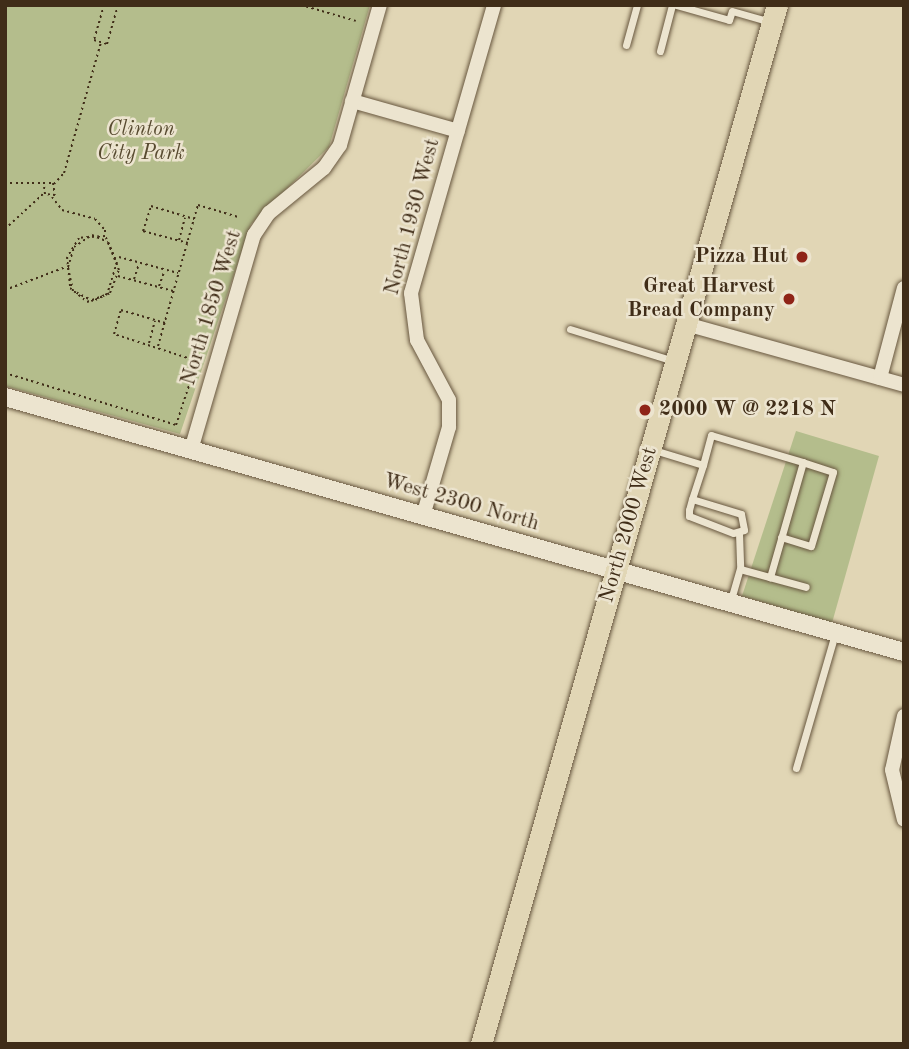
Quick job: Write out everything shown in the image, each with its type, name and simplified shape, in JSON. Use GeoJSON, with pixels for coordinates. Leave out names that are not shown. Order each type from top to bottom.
{"type":"FeatureCollection","features":[{"type":"Feature","properties":{"kind":"main road","name":"North 2000 West"},"geometry":{"type":"LineString","coordinates":[[481,1044],[775,13]]}},
{"type":"Feature","properties":{"kind":"street","name":"North 1850 West"},"geometry":{"type":"LineString","coordinates":[[191,450],[254,235],[269,213],[324,168],[352,101],[380,5]]}},
{"type":"Feature","properties":{"kind":"street","name":"North 1930 West"},"geometry":{"type":"LineString","coordinates":[[423,516],[449,427],[449,400],[417,340],[411,293],[494,5]]}},
{"type":"Feature","properties":{"kind":"street"},"geometry":{"type":"LineString","coordinates":[[352,101],[458,131]]}},
{"type":"Feature","properties":{"kind":"street"},"geometry":{"type":"LineString","coordinates":[[880,378],[904,288]]}},
{"type":"Feature","properties":{"kind":"street"},"geometry":{"type":"LineString","coordinates":[[687,324],[904,385]]}},
{"type":"Feature","properties":{"kind":"street","name":"West 2300 North"},"geometry":{"type":"LineString","coordinates":[[5,397],[904,652]]}},
{"type":"Feature","properties":{"kind":"street"},"geometry":{"type":"LineString","coordinates":[[904,716],[892,770],[904,820]]}},
{"type":"Feature","properties":{"kind":"lane"},"geometry":{"type":"LineString","coordinates":[[626,45],[637,5]]}},
{"type":"Feature","properties":{"kind":"lane"},"geometry":{"type":"LineString","coordinates":[[660,51],[674,5],[729,20],[732,8],[775,13]]}},
{"type":"Feature","properties":{"kind":"lane"},"geometry":{"type":"LineString","coordinates":[[570,329],[676,361]]}},
{"type":"Feature","properties":{"kind":"lane"},"geometry":{"type":"LineString","coordinates":[[739,533],[694,521],[692,499],[711,435],[833,472],[811,545],[781,537]]}},
{"type":"Feature","properties":{"kind":"lane"},"geometry":{"type":"LineString","coordinates":[[651,450],[703,465]]}},
{"type":"Feature","properties":{"kind":"lane"},"geometry":{"type":"LineString","coordinates":[[770,577],[803,462]]}},
{"type":"Feature","properties":{"kind":"lane"},"geometry":{"type":"LineString","coordinates":[[692,499],[746,517],[739,533],[740,569],[729,603]]}},
{"type":"Feature","properties":{"kind":"lane"},"geometry":{"type":"LineString","coordinates":[[740,569],[806,587]]}},
{"type":"Feature","properties":{"kind":"lane"},"geometry":{"type":"LineString","coordinates":[[796,768],[835,633]]}},
{"type":"Feature","properties":{"kind":"path"},"geometry":{"type":"LineString","coordinates":[[104,5],[94,40],[107,44],[118,5]]}},
{"type":"Feature","properties":{"kind":"path"},"geometry":{"type":"LineString","coordinates":[[301,5],[356,21]]}},
{"type":"Feature","properties":{"kind":"path"},"geometry":{"type":"LineString","coordinates":[[52,197],[54,184],[64,173],[101,42]]}},
{"type":"Feature","properties":{"kind":"path"},"geometry":{"type":"LineString","coordinates":[[5,183],[44,186],[54,184]]}},
{"type":"Feature","properties":{"kind":"path"},"geometry":{"type":"LineString","coordinates":[[5,229],[44,193],[44,186]]}},
{"type":"Feature","properties":{"kind":"path"},"geometry":{"type":"LineString","coordinates":[[44,193],[69,214],[95,219],[118,257],[117,275],[110,293],[87,302],[70,288],[66,267],[79,238],[105,236]]}},
{"type":"Feature","properties":{"kind":"path"},"geometry":{"type":"LineString","coordinates":[[158,346],[198,205],[238,217]]}},
{"type":"Feature","properties":{"kind":"path"},"geometry":{"type":"LineString","coordinates":[[188,243],[143,230],[151,206],[195,219]]}},
{"type":"Feature","properties":{"kind":"path"},"geometry":{"type":"LineString","coordinates":[[178,241],[185,216]]}},
{"type":"Feature","properties":{"kind":"path"},"geometry":{"type":"LineString","coordinates":[[92,235],[113,250],[113,284],[100,299],[87,301],[74,291],[68,267],[74,247],[92,235]]}},
{"type":"Feature","properties":{"kind":"path"},"geometry":{"type":"LineString","coordinates":[[118,257],[178,274]]}},
{"type":"Feature","properties":{"kind":"path"},"geometry":{"type":"LineString","coordinates":[[134,280],[139,263]]}},
{"type":"Feature","properties":{"kind":"path"},"geometry":{"type":"LineString","coordinates":[[5,290],[66,267]]}},
{"type":"Feature","properties":{"kind":"path"},"geometry":{"type":"LineString","coordinates":[[159,287],[164,270]]}},
{"type":"Feature","properties":{"kind":"path"},"geometry":{"type":"LineString","coordinates":[[117,275],[174,292]]}},
{"type":"Feature","properties":{"kind":"path"},"geometry":{"type":"LineString","coordinates":[[5,373],[176,425],[197,361],[158,346],[114,334],[121,310],[165,323]]}},
{"type":"Feature","properties":{"kind":"path"},"geometry":{"type":"LineString","coordinates":[[149,344],[155,320]]}},
{"type":"Feature","properties":{"kind":"green space","name":"Clinton City Park"},"geometry":{"type":"Polygon","coordinates":[[[5,5],[370,5],[329,147],[251,224],[180,434],[5,386],[5,5]]]}},
{"type":"Feature","properties":{"kind":"green space"},"geometry":{"type":"Polygon","coordinates":[[[796,431],[879,456],[832,623],[742,596],[796,431]]]}},
{"type":"Feature","properties":{"kind":"place","name":"Pizza Hut"},"geometry":{"type":"Point","coordinates":[802,257]}},
{"type":"Feature","properties":{"kind":"place","name":"Great Harvest Bread Company"},"geometry":{"type":"Point","coordinates":[789,299]}},
{"type":"Feature","properties":{"kind":"place","name":"2000 W @ 2218 N"},"geometry":{"type":"Point","coordinates":[645,410]}}]}
